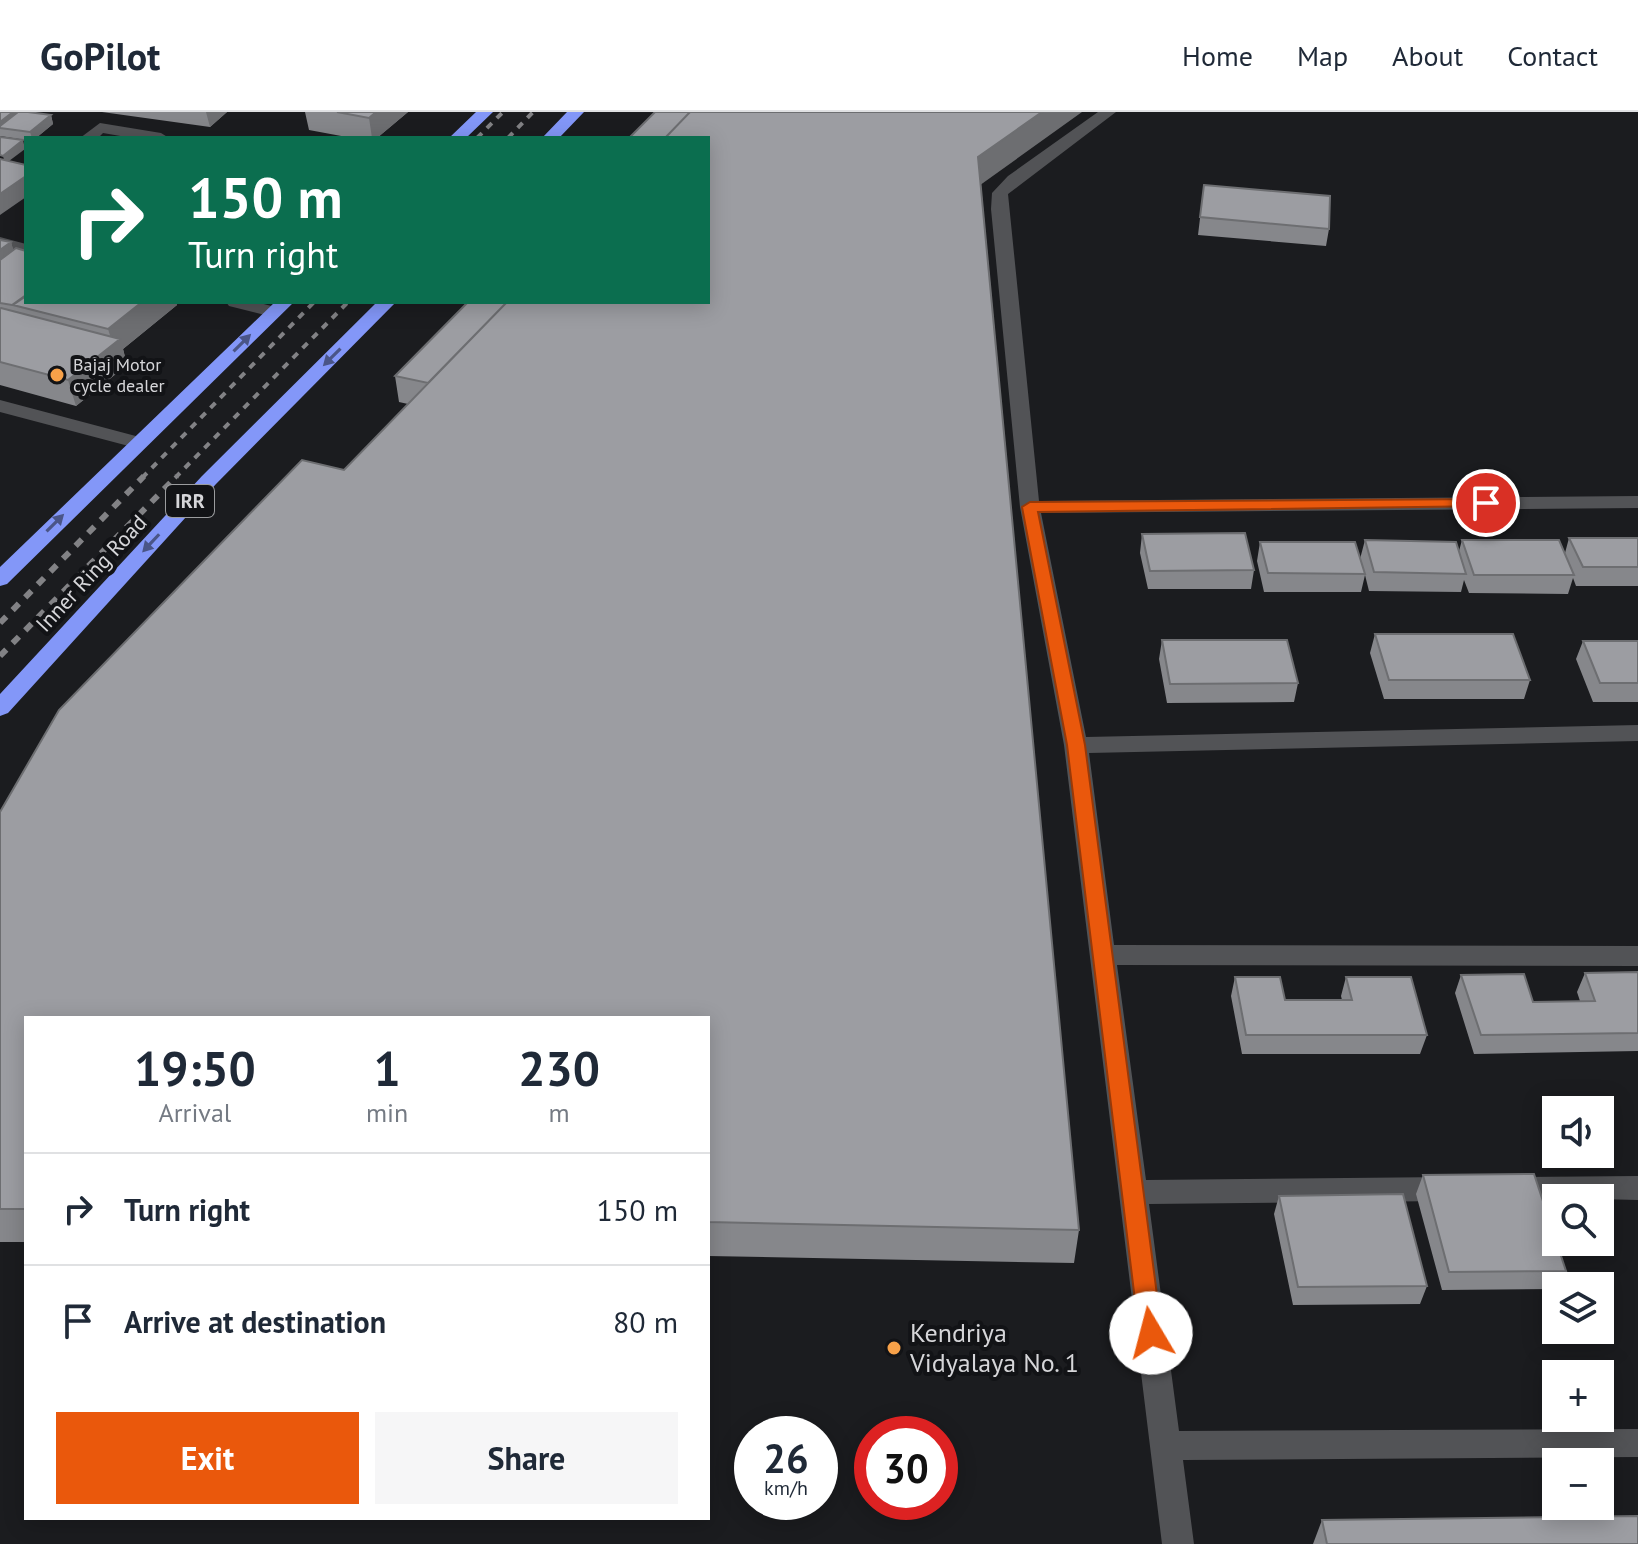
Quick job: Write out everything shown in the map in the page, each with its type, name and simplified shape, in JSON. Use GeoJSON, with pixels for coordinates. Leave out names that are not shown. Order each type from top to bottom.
{"type":"FeatureCollection","features":[{"type":"Feature","properties":{"kind":"highway"},"geometry":{"type":"LineString","coordinates":[[459,136],[485,112]]}},
{"type":"Feature","properties":{"kind":"highway"},"geometry":{"type":"LineString","coordinates":[[552,136],[576,112]]}},
{"type":"Feature","properties":{"kind":"highway","name":"Inner Ring Road"},"geometry":{"type":"LineString","coordinates":[[0,708],[209,480],[385,304]]}},
{"type":"Feature","properties":{"kind":"highway"},"geometry":{"type":"LineString","coordinates":[[0,579],[279,307]]}},
{"type":"Feature","properties":{"kind":"street"},"geometry":{"type":"LineString","coordinates":[[1108,112],[1014,179],[1000,193],[999,209],[1030,507],[1076,745],[1178,1544]]}},
{"type":"Feature","properties":{"kind":"street"},"geometry":{"type":"LineString","coordinates":[[90,136],[100,128],[149,136]]}},
{"type":"Feature","properties":{"kind":"street"},"geometry":{"type":"LineString","coordinates":[[0,242],[24,248]]}},
{"type":"Feature","properties":{"kind":"street"},"geometry":{"type":"LineString","coordinates":[[253,304],[279,307]]}},
{"type":"Feature","properties":{"kind":"street"},"geometry":{"type":"LineString","coordinates":[[0,406],[140,443]]}},
{"type":"Feature","properties":{"kind":"street"},"geometry":{"type":"LineString","coordinates":[[1030,507],[1638,502]]}},
{"type":"Feature","properties":{"kind":"street"},"geometry":{"type":"LineString","coordinates":[[1076,745],[1638,733]]}},
{"type":"Feature","properties":{"kind":"street"},"geometry":{"type":"LineString","coordinates":[[1101,955],[1638,956]]}},
{"type":"Feature","properties":{"kind":"street"},"geometry":{"type":"LineString","coordinates":[[1131,1192],[1638,1188]]}},
{"type":"Feature","properties":{"kind":"street"},"geometry":{"type":"LineString","coordinates":[[1166,1446],[1638,1443]]}},
{"type":"Feature","properties":{"kind":"building"},"geometry":{"type":"Polygon","coordinates":[[[0,112],[13,112],[0,122],[0,112]]]}},
{"type":"Feature","properties":{"kind":"building"},"geometry":{"type":"Polygon","coordinates":[[[18,112],[51,115],[30,132],[0,128],[18,112]]]}},
{"type":"Feature","properties":{"kind":"building"},"geometry":{"type":"Polygon","coordinates":[[[337,112],[376,112],[369,118],[337,112]]]}},
{"type":"Feature","properties":{"kind":"building"},"geometry":{"type":"Polygon","coordinates":[[[655,112],[690,112],[667,136],[631,136],[655,112]]]}},
{"type":"Feature","properties":{"kind":"building"},"geometry":{"type":"Polygon","coordinates":[[[690,112],[1042,112],[978,157],[1079,1230],[710,1222],[710,1016],[24,1016],[24,1209],[0,1209],[0,812],[59,710],[302,460],[344,470],[505,304],[710,304],[710,136],[667,136],[690,112]]]}},
{"type":"Feature","properties":{"kind":"building"},"geometry":{"type":"Polygon","coordinates":[[[0,137],[23,140],[3,156],[0,155],[0,137]]]}},
{"type":"Feature","properties":{"kind":"building"},"geometry":{"type":"Polygon","coordinates":[[[0,159],[24,165],[24,177],[0,194],[0,159]]]}},
{"type":"Feature","properties":{"kind":"building"},"geometry":{"type":"Polygon","coordinates":[[[1204,185],[1330,196],[1329,229],[1200,217],[1204,185]]]}},
{"type":"Feature","properties":{"kind":"building"},"geometry":{"type":"Polygon","coordinates":[[[0,240],[11,242],[0,250],[0,240]]]}},
{"type":"Feature","properties":{"kind":"building"},"geometry":{"type":"Polygon","coordinates":[[[16,248],[24,250],[24,296],[12,305],[0,303],[0,260],[16,248]]]}},
{"type":"Feature","properties":{"kind":"building"},"geometry":{"type":"Polygon","coordinates":[[[24,297],[24,304],[139,304],[108,329],[13,305],[24,297]]]}},
{"type":"Feature","properties":{"kind":"building"},"geometry":{"type":"Polygon","coordinates":[[[466,304],[505,304],[428,383],[395,376],[466,304]]]}},
{"type":"Feature","properties":{"kind":"building"},"geometry":{"type":"Polygon","coordinates":[[[1,308],[120,339],[68,380],[0,362],[1,308]]]}},
{"type":"Feature","properties":{"kind":"building"},"geometry":{"type":"Polygon","coordinates":[[[1245,533],[1254,570],[1150,571],[1142,534],[1245,533]]]}},
{"type":"Feature","properties":{"kind":"building"},"geometry":{"type":"Polygon","coordinates":[[[1569,538],[1638,538],[1638,567],[1583,567],[1569,538]]]}},
{"type":"Feature","properties":{"kind":"building"},"geometry":{"type":"Polygon","coordinates":[[[1365,540],[1456,542],[1466,574],[1374,572],[1365,540]]]}},
{"type":"Feature","properties":{"kind":"building"},"geometry":{"type":"Polygon","coordinates":[[[1462,540],[1559,540],[1574,575],[1474,575],[1462,540]]]}},
{"type":"Feature","properties":{"kind":"building"},"geometry":{"type":"Polygon","coordinates":[[[1260,542],[1355,542],[1365,574],[1268,573],[1260,542]]]}},
{"type":"Feature","properties":{"kind":"building"},"geometry":{"type":"Polygon","coordinates":[[[1375,634],[1513,634],[1530,680],[1389,680],[1375,634]]]}},
{"type":"Feature","properties":{"kind":"building"},"geometry":{"type":"Polygon","coordinates":[[[1162,640],[1287,640],[1298,683],[1170,684],[1162,640]]]}},
{"type":"Feature","properties":{"kind":"building"},"geometry":{"type":"Polygon","coordinates":[[[1583,641],[1638,641],[1638,683],[1600,683],[1583,641]]]}},
{"type":"Feature","properties":{"kind":"building"},"geometry":{"type":"Polygon","coordinates":[[[1638,972],[1638,1033],[1481,1035],[1461,975],[1524,974],[1533,1002],[1595,1001],[1585,973],[1638,972]]]}},
{"type":"Feature","properties":{"kind":"building"},"geometry":{"type":"Polygon","coordinates":[[[1235,977],[1280,977],[1285,1000],[1352,1000],[1346,977],[1411,977],[1427,1035],[1246,1035],[1235,977]]]}},
{"type":"Feature","properties":{"kind":"building"},"geometry":{"type":"Polygon","coordinates":[[[1534,1174],[1542,1198],[1542,1256],[1561,1256],[1566,1271],[1449,1272],[1423,1175],[1534,1174]]]}},
{"type":"Feature","properties":{"kind":"building"},"geometry":{"type":"Polygon","coordinates":[[[1403,1194],[1427,1286],[1298,1287],[1279,1196],[1403,1194]]]}},
{"type":"Feature","properties":{"kind":"building"},"geometry":{"type":"Polygon","coordinates":[[[1614,1516],[1638,1516],[1638,1544],[1327,1544],[1322,1520],[1542,1517],[1542,1520],[1614,1520],[1614,1516]]]}},
{"type":"Feature","properties":{"kind":"railway"},"geometry":{"type":"LineString","coordinates":[[479,136],[503,112]]}},
{"type":"Feature","properties":{"kind":"railway"},"geometry":{"type":"LineString","coordinates":[[510,136],[533,112]]}},
{"type":"Feature","properties":{"kind":"railway"},"geometry":{"type":"LineString","coordinates":[[142,478],[312,304]]}},
{"type":"Feature","properties":{"kind":"railway"},"geometry":{"type":"LineString","coordinates":[[175,478],[346,304]]}},
{"type":"Feature","properties":{"kind":"railway"},"geometry":{"type":"LineString","coordinates":[[0,623],[144,476]]}},
{"type":"Feature","properties":{"kind":"railway"},"geometry":{"type":"LineString","coordinates":[[0,656],[177,476]]}},
{"type":"Feature","properties":{"kind":"place","name":"Bajaj Motor cycle dealer"},"geometry":{"type":"Point","coordinates":[57,375]}},
{"type":"Feature","properties":{"kind":"place","name":"Kendriya Vidyalaya No. 1"},"geometry":{"type":"Point","coordinates":[894,1348]}},
{"type":"Feature","properties":{"kind":"route"},"geometry":{"type":"LineString","coordinates":[[1151,1333],[1076,745],[1030,507],[1486,503]]}}]}
